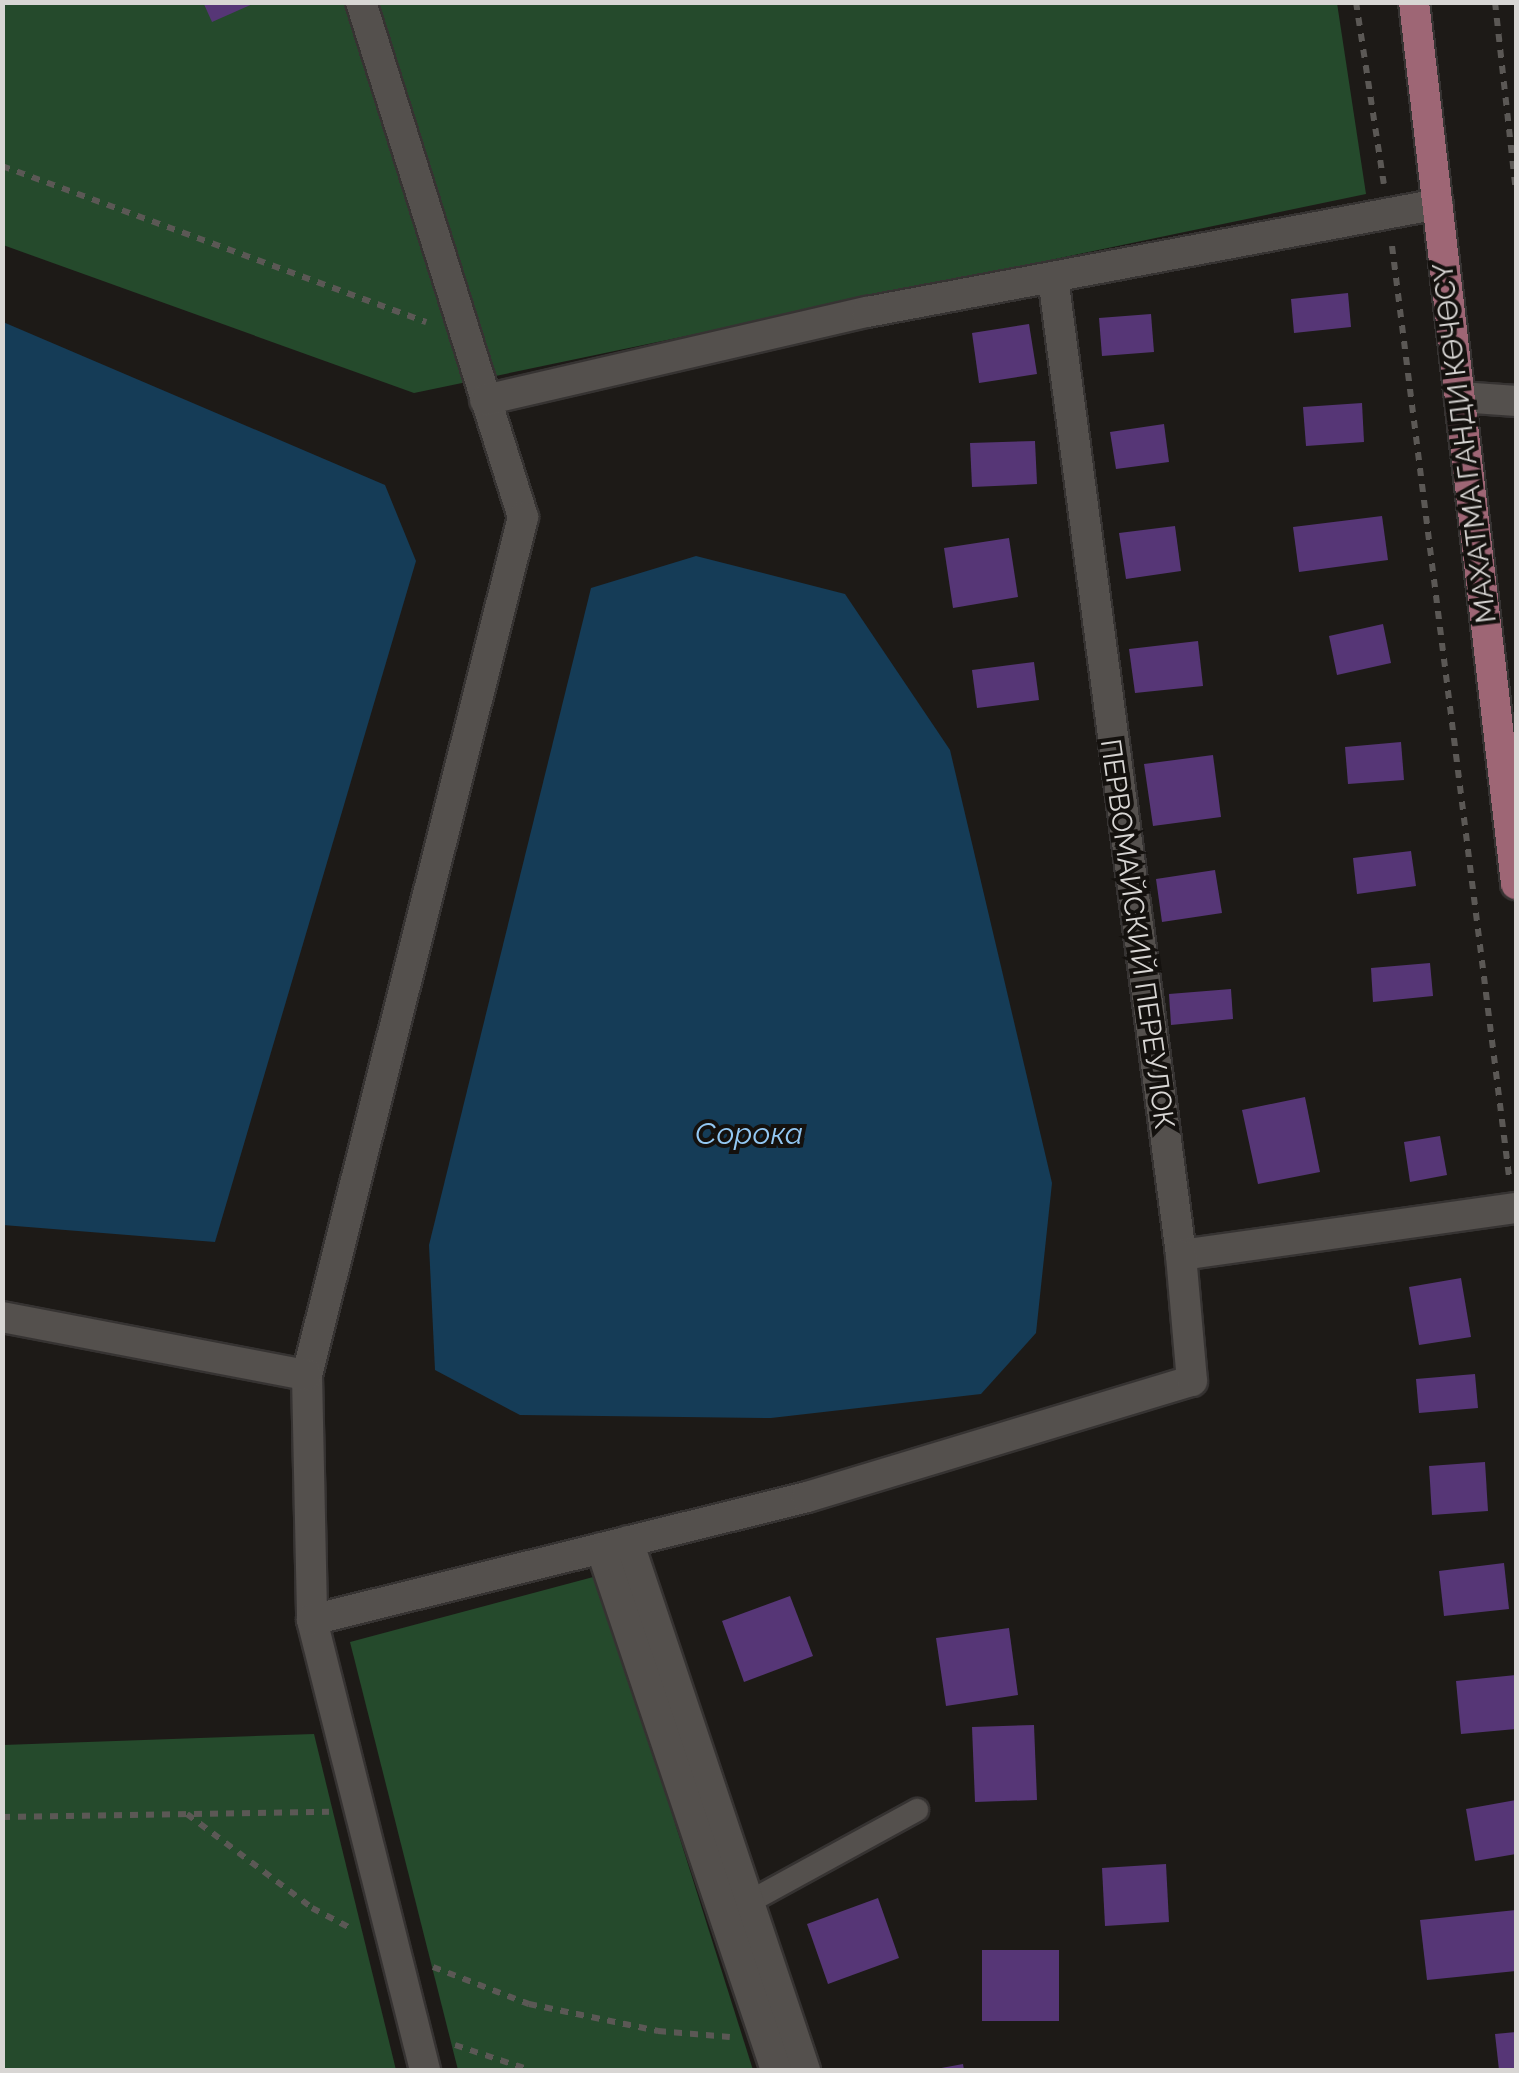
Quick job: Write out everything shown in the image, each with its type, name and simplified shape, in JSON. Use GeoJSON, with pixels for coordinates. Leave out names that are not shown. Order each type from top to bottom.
{"type":"FeatureCollection","features":[{"type":"Feature","properties":{"kind":"main road","name":"МАХАТМА ГАНДИ КӨЧӨСҮ"},"geometry":{"type":"LineString","coordinates":[[1414,2],[1512,812],[1516,884]]}},
{"type":"Feature","properties":{"kind":"street"},"geometry":{"type":"LineString","coordinates":[[361,2],[523,517],[308,1375],[312,1620],[425,2070]]}},
{"type":"Feature","properties":{"kind":"street"},"geometry":{"type":"LineString","coordinates":[[485,400],[1053,277],[1438,204]]}},
{"type":"Feature","properties":{"kind":"street","name":"ПЕРВОМАЙСКИЙ ПЕРЕУЛОК"},"geometry":{"type":"LineString","coordinates":[[614,1544],[807,1497],[1192,1381],[1181,1256],[1053,277]]}},
{"type":"Feature","properties":{"kind":"street"},"geometry":{"type":"LineString","coordinates":[[1460,396],[1516,400]]}},
{"type":"Feature","properties":{"kind":"street"},"geometry":{"type":"LineString","coordinates":[[1181,1256],[1514,1208]]}},
{"type":"Feature","properties":{"kind":"street"},"geometry":{"type":"LineString","coordinates":[[2,1317],[308,1375]]}},
{"type":"Feature","properties":{"kind":"street"},"geometry":{"type":"LineString","coordinates":[[312,1620],[614,1544]]}},
{"type":"Feature","properties":{"kind":"street"},"geometry":{"type":"LineString","coordinates":[[614,1544],[805,2070]]}},
{"type":"Feature","properties":{"kind":"street"},"geometry":{"type":"LineString","coordinates":[[614,1544],[776,2070]]}},
{"type":"Feature","properties":{"kind":"lane"},"geometry":{"type":"LineString","coordinates":[[747,1903],[917,1810]]}},
{"type":"Feature","properties":{"kind":"path"},"geometry":{"type":"LineString","coordinates":[[1356,2],[1388,214],[1514,1208]]}},
{"type":"Feature","properties":{"kind":"path"},"geometry":{"type":"LineString","coordinates":[[1495,2],[1516,191]]}},
{"type":"Feature","properties":{"kind":"path"},"geometry":{"type":"LineString","coordinates":[[2,166],[464,336]]}},
{"type":"Feature","properties":{"kind":"path"},"geometry":{"type":"LineString","coordinates":[[2,1817],[360,1811]]}},
{"type":"Feature","properties":{"kind":"path"},"geometry":{"type":"LineString","coordinates":[[187,1814],[312,1908],[395,1953],[529,2004],[658,2031],[766,2040]]}},
{"type":"Feature","properties":{"kind":"path"},"geometry":{"type":"LineString","coordinates":[[416,2032],[530,2070]]}},
{"type":"Feature","properties":{"kind":"green space"},"geometry":{"type":"Polygon","coordinates":[[[2,3],[1337,3],[1366,194],[414,393],[3,245],[2,3]]]}},
{"type":"Feature","properties":{"kind":"green space"},"geometry":{"type":"Polygon","coordinates":[[[597,1576],[753,2070],[458,2070],[350,1642],[597,1576]]]}},
{"type":"Feature","properties":{"kind":"green space"},"geometry":{"type":"Polygon","coordinates":[[[314,1734],[396,2070],[3,2070],[3,1745],[314,1734]]]}},
{"type":"Feature","properties":{"kind":"water"},"geometry":{"type":"Polygon","coordinates":[[[3,322],[385,485],[416,561],[215,1242],[3,1225],[3,322]]]}},
{"type":"Feature","properties":{"kind":"water","name":"Сорока"},"geometry":{"type":"Polygon","coordinates":[[[696,556],[845,594],[950,750],[1052,1183],[1036,1333],[981,1394],[771,1418],[520,1415],[435,1370],[429,1245],[591,588],[696,556]]]}},
{"type":"Feature","properties":{"kind":"building"},"geometry":{"type":"Polygon","coordinates":[[[203,2],[257,2],[212,22],[203,2]]]}},
{"type":"Feature","properties":{"kind":"building"},"geometry":{"type":"Polygon","coordinates":[[[1348,293],[1351,327],[1294,333],[1291,299],[1348,293]]]}},
{"type":"Feature","properties":{"kind":"building"},"geometry":{"type":"Polygon","coordinates":[[[1151,314],[1154,352],[1102,356],[1099,318],[1151,314]]]}},
{"type":"Feature","properties":{"kind":"building"},"geometry":{"type":"Polygon","coordinates":[[[1029,324],[1037,374],[979,383],[972,333],[1029,324]]]}},
{"type":"Feature","properties":{"kind":"building"},"geometry":{"type":"Polygon","coordinates":[[[1362,403],[1364,442],[1306,446],[1303,407],[1362,403]]]}},
{"type":"Feature","properties":{"kind":"building"},"geometry":{"type":"Polygon","coordinates":[[[1164,424],[1169,462],[1116,469],[1110,432],[1164,424]]]}},
{"type":"Feature","properties":{"kind":"building"},"geometry":{"type":"Polygon","coordinates":[[[1035,441],[1037,484],[972,487],[970,443],[1035,441]]]}},
{"type":"Feature","properties":{"kind":"building"},"geometry":{"type":"Polygon","coordinates":[[[1382,516],[1388,560],[1299,572],[1293,527],[1382,516]]]}},
{"type":"Feature","properties":{"kind":"building"},"geometry":{"type":"Polygon","coordinates":[[[1175,526],[1181,571],[1126,579],[1119,533],[1175,526]]]}},
{"type":"Feature","properties":{"kind":"building"},"geometry":{"type":"Polygon","coordinates":[[[1009,538],[1018,597],[953,608],[944,548],[1009,538]]]}},
{"type":"Feature","properties":{"kind":"building"},"geometry":{"type":"Polygon","coordinates":[[[1383,624],[1391,663],[1337,675],[1329,636],[1383,624]]]}},
{"type":"Feature","properties":{"kind":"building"},"geometry":{"type":"Polygon","coordinates":[[[1198,641],[1203,686],[1135,693],[1129,649],[1198,641]]]}},
{"type":"Feature","properties":{"kind":"building"},"geometry":{"type":"Polygon","coordinates":[[[1034,662],[1039,700],[977,708],[972,670],[1034,662]]]}},
{"type":"Feature","properties":{"kind":"building"},"geometry":{"type":"Polygon","coordinates":[[[1401,742],[1404,780],[1348,784],[1345,747],[1401,742]]]}},
{"type":"Feature","properties":{"kind":"building"},"geometry":{"type":"Polygon","coordinates":[[[1213,755],[1221,817],[1153,826],[1144,764],[1213,755]]]}},
{"type":"Feature","properties":{"kind":"building"},"geometry":{"type":"Polygon","coordinates":[[[1411,851],[1416,886],[1357,894],[1353,858],[1411,851]]]}},
{"type":"Feature","properties":{"kind":"building"},"geometry":{"type":"Polygon","coordinates":[[[1215,870],[1222,913],[1162,922],[1156,879],[1215,870]]]}},
{"type":"Feature","properties":{"kind":"building"},"geometry":{"type":"Polygon","coordinates":[[[1430,963],[1433,996],[1373,1002],[1371,968],[1430,963]]]}},
{"type":"Feature","properties":{"kind":"building"},"geometry":{"type":"Polygon","coordinates":[[[1231,989],[1233,1019],[1171,1025],[1169,994],[1231,989]]]}},
{"type":"Feature","properties":{"kind":"building"},"geometry":{"type":"Polygon","coordinates":[[[1305,1097],[1320,1172],[1258,1184],[1242,1110],[1305,1097]]]}},
{"type":"Feature","properties":{"kind":"building"},"geometry":{"type":"Polygon","coordinates":[[[1440,1136],[1447,1175],[1410,1182],[1404,1142],[1440,1136]]]}},
{"type":"Feature","properties":{"kind":"building"},"geometry":{"type":"Polygon","coordinates":[[[1461,1278],[1471,1337],[1419,1345],[1409,1287],[1461,1278]]]}},
{"type":"Feature","properties":{"kind":"building"},"geometry":{"type":"Polygon","coordinates":[[[1475,1374],[1478,1408],[1419,1413],[1416,1379],[1475,1374]]]}},
{"type":"Feature","properties":{"kind":"building"},"geometry":{"type":"Polygon","coordinates":[[[1485,1462],[1488,1511],[1432,1515],[1429,1466],[1485,1462]]]}},
{"type":"Feature","properties":{"kind":"building"},"geometry":{"type":"Polygon","coordinates":[[[1504,1563],[1509,1609],[1444,1616],[1439,1571],[1504,1563]]]}},
{"type":"Feature","properties":{"kind":"building"},"geometry":{"type":"Polygon","coordinates":[[[790,1596],[813,1656],[744,1682],[722,1621],[790,1596]]]}},
{"type":"Feature","properties":{"kind":"building"},"geometry":{"type":"Polygon","coordinates":[[[1009,1628],[1018,1695],[946,1706],[936,1638],[1009,1628]]]}},
{"type":"Feature","properties":{"kind":"building"},"geometry":{"type":"Polygon","coordinates":[[[1516,1675],[1516,1729],[1461,1734],[1456,1681],[1516,1675]]]}},
{"type":"Feature","properties":{"kind":"building"},"geometry":{"type":"Polygon","coordinates":[[[1034,1725],[1037,1800],[975,1802],[972,1727],[1034,1725]]]}},
{"type":"Feature","properties":{"kind":"building"},"geometry":{"type":"Polygon","coordinates":[[[1516,1800],[1516,1854],[1475,1861],[1466,1809],[1516,1800]]]}},
{"type":"Feature","properties":{"kind":"building"},"geometry":{"type":"Polygon","coordinates":[[[1166,1864],[1169,1922],[1105,1926],[1102,1868],[1166,1864]]]}},
{"type":"Feature","properties":{"kind":"building"},"geometry":{"type":"Polygon","coordinates":[[[878,1898],[899,1958],[828,1984],[807,1924],[878,1898]]]}},
{"type":"Feature","properties":{"kind":"building"},"geometry":{"type":"Polygon","coordinates":[[[1516,1910],[1516,1971],[1427,1980],[1420,1920],[1516,1910]]]}},
{"type":"Feature","properties":{"kind":"building"},"geometry":{"type":"Polygon","coordinates":[[[982,1950],[1059,1950],[1059,2021],[982,2021],[982,1950]]]}},
{"type":"Feature","properties":{"kind":"building"},"geometry":{"type":"Polygon","coordinates":[[[1516,2032],[1516,2070],[1499,2070],[1495,2034],[1516,2032]]]}},
{"type":"Feature","properties":{"kind":"building"},"geometry":{"type":"Polygon","coordinates":[[[963,2064],[964,2070],[936,2070],[936,2069],[963,2064]]]}}]}
